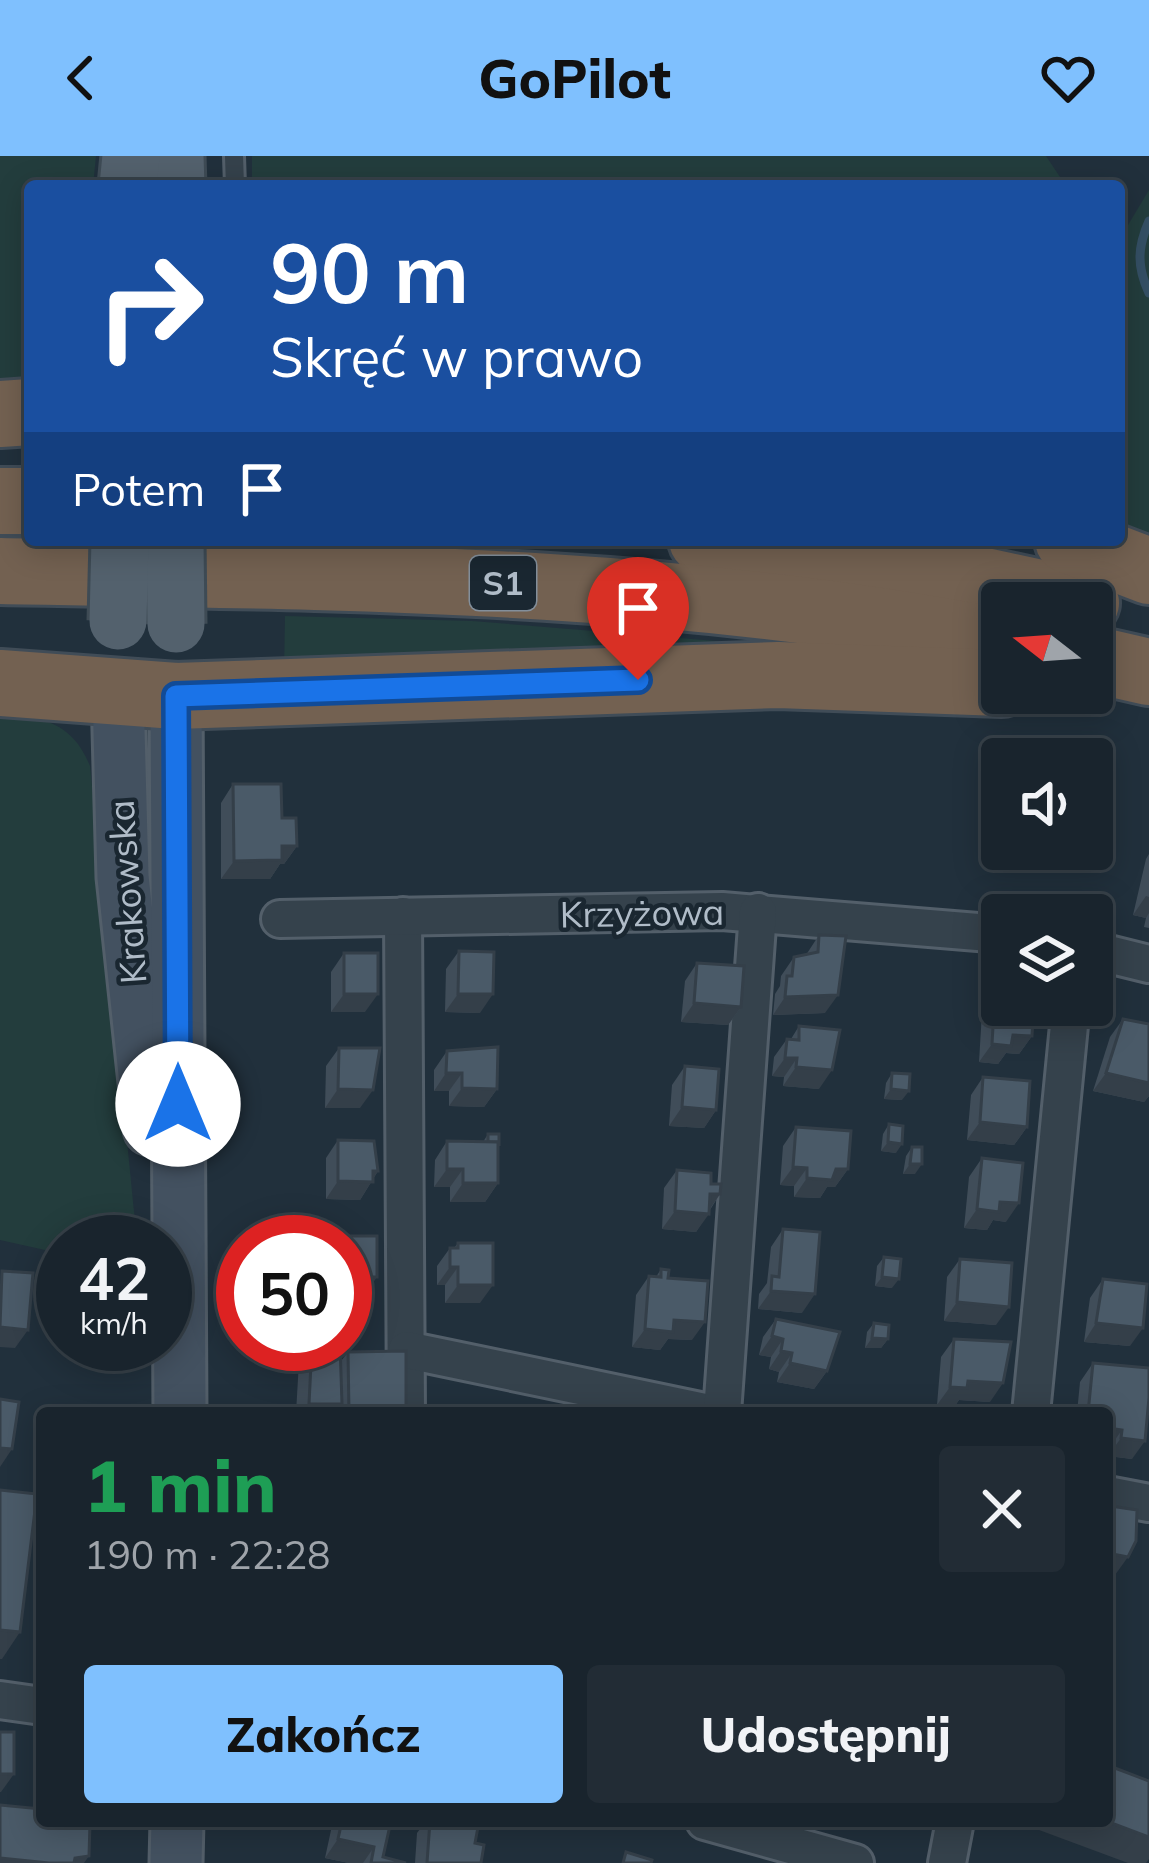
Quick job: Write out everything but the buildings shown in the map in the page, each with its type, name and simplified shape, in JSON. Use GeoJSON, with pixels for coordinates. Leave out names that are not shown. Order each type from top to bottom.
{"type":"FeatureCollection","features":[{"type":"Feature","properties":{"kind":"highway"},"geometry":{"type":"LineString","coordinates":[[746,546],[990,582]]}},
{"type":"Feature","properties":{"kind":"highway"},"geometry":{"type":"LineString","coordinates":[[1084,546],[1149,571]]}},
{"type":"Feature","properties":{"kind":"highway","name":"S1"},"geometry":{"type":"LineString","coordinates":[[0,571],[620,590],[758,603],[981,639]]}},
{"type":"Feature","properties":{"kind":"highway"},"geometry":{"type":"LineString","coordinates":[[1113,610],[1149,618]]}},
{"type":"Feature","properties":{"kind":"highway"},"geometry":{"type":"LineString","coordinates":[[1113,664],[1149,673]]}},
{"type":"Feature","properties":{"kind":"highway"},"geometry":{"type":"LineString","coordinates":[[0,683],[147,695],[778,674],[981,682]]}},
{"type":"Feature","properties":{"kind":"highway"},"geometry":{"type":"LineString","coordinates":[[1113,694],[1149,698]]}},
{"type":"Feature","properties":{"kind":"main road","name":"Krakowska"},"geometry":{"type":"LineString","coordinates":[[120,546],[118,621],[147,695],[173,1215]]}},
{"type":"Feature","properties":{"kind":"main road","name":"Krakowska"},"geometry":{"type":"LineString","coordinates":[[162,1215],[123,877],[147,695],[176,623],[175,546]]}},
{"type":"Feature","properties":{"kind":"main road","name":"Krakowska"},"geometry":{"type":"LineString","coordinates":[[179,1371],[179,1407]]}},
{"type":"Feature","properties":{"kind":"main road"},"geometry":{"type":"LineString","coordinates":[[176,1827],[176,1863]]}},
{"type":"Feature","properties":{"kind":"street","name":"Krzyżowa"},"geometry":{"type":"LineString","coordinates":[[280,919],[758,913],[981,932]]}},
{"type":"Feature","properties":{"kind":"street"},"geometry":{"type":"LineString","coordinates":[[722,1407],[758,913]]}},
{"type":"Feature","properties":{"kind":"street"},"geometry":{"type":"LineString","coordinates":[[404,916],[406,1407]]}},
{"type":"Feature","properties":{"kind":"street"},"geometry":{"type":"LineString","coordinates":[[1113,955],[1149,964]]}},
{"type":"Feature","properties":{"kind":"street"},"geometry":{"type":"LineString","coordinates":[[1032,1407],[1069,1026]]}},
{"type":"Feature","properties":{"kind":"street"},"geometry":{"type":"LineString","coordinates":[[406,1350],[681,1407]]}},
{"type":"Feature","properties":{"kind":"street"},"geometry":{"type":"LineString","coordinates":[[1113,1496],[1149,1502]]}},
{"type":"Feature","properties":{"kind":"street"},"geometry":{"type":"LineString","coordinates":[[0,1700],[36,1705]]}},
{"type":"Feature","properties":{"kind":"street"},"geometry":{"type":"LineString","coordinates":[[727,1827],[856,1863]]}},
{"type":"Feature","properties":{"kind":"street"},"geometry":{"type":"LineString","coordinates":[[947,1863],[954,1827]]}},
{"type":"Feature","properties":{"kind":"green space"},"geometry":{"type":"Polygon","coordinates":[[[0,156],[96,156],[94,180],[24,180],[24,386],[0,388],[0,156]]]}},
{"type":"Feature","properties":{"kind":"green space"},"geometry":{"type":"Polygon","coordinates":[[[252,156],[1046,156],[1062,180],[252,180],[252,156]]]}},
{"type":"Feature","properties":{"kind":"green space"},"geometry":{"type":"Polygon","coordinates":[[[1149,190],[1149,539],[1125,529],[1125,223],[1128,225],[1149,190]]]}},
{"type":"Feature","properties":{"kind":"green space"},"geometry":{"type":"Polygon","coordinates":[[[285,616],[472,621],[753,644],[284,675],[285,616]]]}},
{"type":"Feature","properties":{"kind":"green space"},"geometry":{"type":"Polygon","coordinates":[[[0,712],[30,716],[65,731],[90,766],[134,1215],[36,1215],[36,1248],[0,1240],[0,712]]]}},
{"type":"Feature","properties":{"kind":"waterway"},"geometry":{"type":"LineString","coordinates":[[1149,221],[1140,257],[1149,293]]}},
{"type":"Feature","properties":{"kind":"route"},"geometry":{"type":"LineString","coordinates":[[178,1104],[176,696],[638,680]]}}]}
